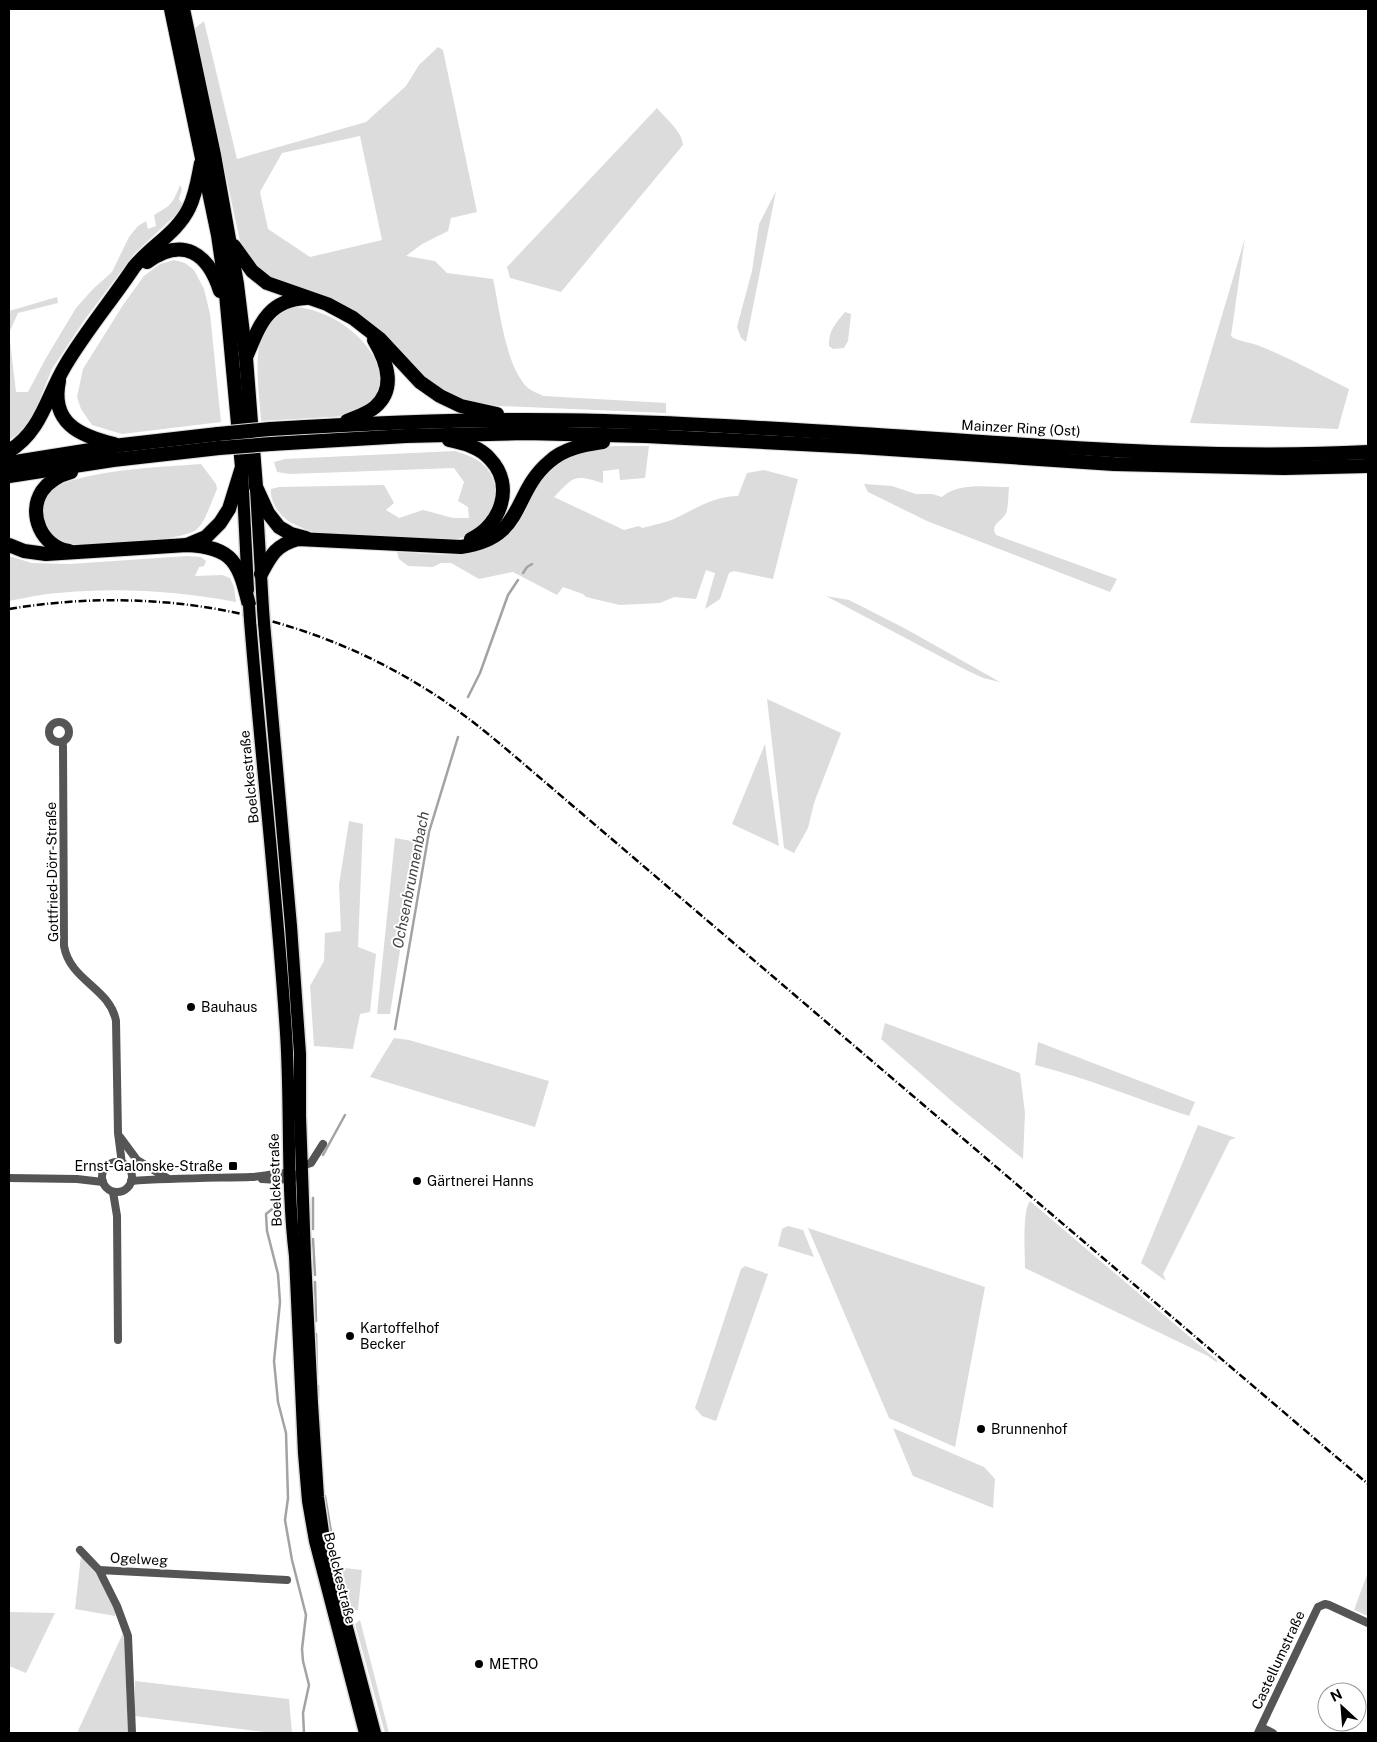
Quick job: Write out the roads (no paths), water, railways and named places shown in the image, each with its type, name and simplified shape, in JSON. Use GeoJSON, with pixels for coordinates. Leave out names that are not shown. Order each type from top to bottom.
{"type":"FeatureCollection","features":[{"type":"Feature","properties":{"kind":"highway"},"geometry":{"type":"LineString","coordinates":[[171,9],[218,235],[229,318],[242,468],[229,509],[220,523],[206,537],[187,545]]}},
{"type":"Feature","properties":{"kind":"highway"},"geometry":{"type":"LineString","coordinates":[[183,9],[238,284],[256,487],[268,513],[279,527],[291,534],[306,538],[461,547],[479,543],[503,530],[516,514],[536,475],[550,460],[560,454],[588,444],[646,436]]}},
{"type":"Feature","properties":{"kind":"highway"},"geometry":{"type":"LineString","coordinates":[[9,451],[25,440],[36,426],[66,365],[124,281],[140,260],[172,231],[185,216],[192,201],[202,158]]}},
{"type":"Feature","properties":{"kind":"highway"},"geometry":{"type":"LineString","coordinates":[[230,239],[245,263],[260,278],[267,283],[313,299],[340,311],[364,327],[390,350],[420,382],[440,396],[462,406],[525,420]]}},
{"type":"Feature","properties":{"kind":"highway"},"geometry":{"type":"LineString","coordinates":[[124,281],[144,263],[161,253],[177,250],[192,252],[201,257],[211,268],[229,318]]}},
{"type":"Feature","properties":{"kind":"highway"},"geometry":{"type":"LineString","coordinates":[[246,358],[260,324],[273,309],[288,301],[313,299]]}},
{"type":"Feature","properties":{"kind":"highway"},"geometry":{"type":"LineString","coordinates":[[339,425],[374,408],[382,400],[386,391],[388,380],[384,358],[373,338],[364,327]]}},
{"type":"Feature","properties":{"kind":"highway"},"geometry":{"type":"LineString","coordinates":[[60,376],[58,402],[63,417],[68,424],[86,436],[122,445]]}},
{"type":"Feature","properties":{"kind":"highway"},"geometry":{"type":"LineString","coordinates":[[9,476],[219,441],[270,429],[403,422],[525,420]]}},
{"type":"Feature","properties":{"kind":"highway","name":"Mainzer Ring (Ost)"},"geometry":{"type":"LineString","coordinates":[[525,420],[672,424],[1141,451],[1284,454],[1368,452]]}},
{"type":"Feature","properties":{"kind":"highway"},"geometry":{"type":"LineString","coordinates":[[9,463],[122,445],[219,441],[272,444],[406,436],[525,434],[646,436],[859,447],[1123,464],[1274,468],[1368,466]]}},
{"type":"Feature","properties":{"kind":"highway"},"geometry":{"type":"LineString","coordinates":[[406,436],[450,440],[474,448],[490,459],[503,483],[503,498],[492,524],[477,537],[458,544],[442,546]]}},
{"type":"Feature","properties":{"kind":"highway"},"geometry":{"type":"LineString","coordinates":[[77,553],[65,551],[57,547],[44,536],[37,521],[36,506],[38,499],[47,485],[61,476],[113,460]]}},
{"type":"Feature","properties":{"kind":"highway"},"geometry":{"type":"LineString","coordinates":[[261,574],[277,548],[290,541],[306,538]]}},
{"type":"Feature","properties":{"kind":"highway"},"geometry":{"type":"LineString","coordinates":[[9,545],[35,553],[77,553],[187,545],[214,548],[228,557],[242,575],[249,605]]}},
{"type":"Feature","properties":{"kind":"main road","name":"Boelckestraße"},"geometry":{"type":"LineString","coordinates":[[242,468],[250,620],[279,928],[287,1055],[289,1176],[308,1501],[317,1549],[365,1733]]}},
{"type":"Feature","properties":{"kind":"main road","name":"Boelckestraße"},"geometry":{"type":"LineString","coordinates":[[256,487],[264,623],[293,946],[300,1054],[309,1357],[318,1497],[330,1563],[375,1733]]}},
{"type":"Feature","properties":{"kind":"street","name":"Gottfried-Dörr-Straße"},"geometry":{"type":"LineString","coordinates":[[62,742],[64,946],[68,961],[74,969],[106,998],[114,1012],[116,1021],[118,1163]]}},
{"type":"Feature","properties":{"kind":"street"},"geometry":{"type":"LineString","coordinates":[[118,1134],[137,1160],[168,1178]]}},
{"type":"Feature","properties":{"kind":"street"},"geometry":{"type":"LineString","coordinates":[[131,1178],[289,1176],[302,1171],[310,1164],[323,1144]]}},
{"type":"Feature","properties":{"kind":"street"},"geometry":{"type":"LineString","coordinates":[[118,1163],[129,1169],[131,1178],[126,1189],[117,1192],[105,1186],[103,1178],[107,1167],[118,1163]]}},
{"type":"Feature","properties":{"kind":"street"},"geometry":{"type":"LineString","coordinates":[[9,1178],[103,1178]]}},
{"type":"Feature","properties":{"kind":"street"},"geometry":{"type":"LineString","coordinates":[[117,1192],[118,1340]]}},
{"type":"Feature","properties":{"kind":"street"},"geometry":{"type":"LineString","coordinates":[[80,1550],[99,1570]]}},
{"type":"Feature","properties":{"kind":"street","name":"Ogelweg"},"geometry":{"type":"LineString","coordinates":[[132,1733],[128,1636],[117,1606],[99,1570],[287,1580]]}},
{"type":"Feature","properties":{"kind":"street","name":"Castellumstraße"},"geometry":{"type":"LineString","coordinates":[[1273,1733],[1260,1730],[1315,1610],[1321,1605],[1328,1605],[1368,1623]]}},
{"type":"Feature","properties":{"kind":"waterway","name":"Ochsenbrunnenbach"},"geometry":{"type":"LineString","coordinates":[[523,573],[532,564]]}},
{"type":"Feature","properties":{"kind":"waterway","name":"Ochsenbrunnenbach"},"geometry":{"type":"LineString","coordinates":[[468,697],[480,673],[508,595],[518,580]]}},
{"type":"Feature","properties":{"kind":"waterway","name":"Ochsenbrunnenbach"},"geometry":{"type":"LineString","coordinates":[[395,1029],[429,832],[458,737]]}},
{"type":"Feature","properties":{"kind":"waterway","name":"Ochsenbrunnenbach"},"geometry":{"type":"LineString","coordinates":[[323,1155],[345,1115]]}},
{"type":"Feature","properties":{"kind":"waterway","name":"Ochsenbrunnenbach"},"geometry":{"type":"LineString","coordinates":[[313,1198],[313,1229]]}},
{"type":"Feature","properties":{"kind":"waterway"},"geometry":{"type":"LineString","coordinates":[[276,1206],[266,1214],[267,1231],[278,1274],[280,1302],[274,1361],[278,1402],[286,1433],[288,1498],[285,1520],[292,1560],[306,1615],[302,1649],[309,1685],[303,1713],[304,1733]]}},
{"type":"Feature","properties":{"kind":"waterway","name":"Ochsenbrunnenbach"},"geometry":{"type":"LineString","coordinates":[[313,1239],[315,1275]]}},
{"type":"Feature","properties":{"kind":"waterway","name":"Ochsenbrunnenbach"},"geometry":{"type":"LineString","coordinates":[[315,1282],[316,1321]]}},
{"type":"Feature","properties":{"kind":"waterway","name":"Ochsenbrunnenbach"},"geometry":{"type":"LineString","coordinates":[[316,1334],[317,1374]]}},
{"type":"Feature","properties":{"kind":"waterway","name":"Ochsenbrunnenbach"},"geometry":{"type":"LineString","coordinates":[[318,1386],[318,1397]]}},
{"type":"Feature","properties":{"kind":"waterway","name":"Ochsenbrunnenbach"},"geometry":{"type":"LineString","coordinates":[[325,1496],[336,1562]]}},
{"type":"Feature","properties":{"kind":"railway"},"geometry":{"type":"LineString","coordinates":[[9,609],[63,602],[116,600],[170,603],[222,610],[274,622],[324,639],[374,660],[436,695],[506,748],[1368,1484]]}},
{"type":"Feature","properties":{"kind":"place","name":"Bauhaus"},"geometry":{"type":"Point","coordinates":[191,1007]}},
{"type":"Feature","properties":{"kind":"place","name":"Ernst-Galonske-Straße"},"geometry":{"type":"Point","coordinates":[233,1166]}},
{"type":"Feature","properties":{"kind":"place","name":"Gärtnerei Hanns"},"geometry":{"type":"Point","coordinates":[417,1181]}},
{"type":"Feature","properties":{"kind":"place","name":"Kartoffelhof Becker"},"geometry":{"type":"Point","coordinates":[350,1336]}},
{"type":"Feature","properties":{"kind":"place","name":"Brunnenhof"},"geometry":{"type":"Point","coordinates":[981,1429]}},
{"type":"Feature","properties":{"kind":"place","name":"METRO"},"geometry":{"type":"Point","coordinates":[479,1664]}}]}
